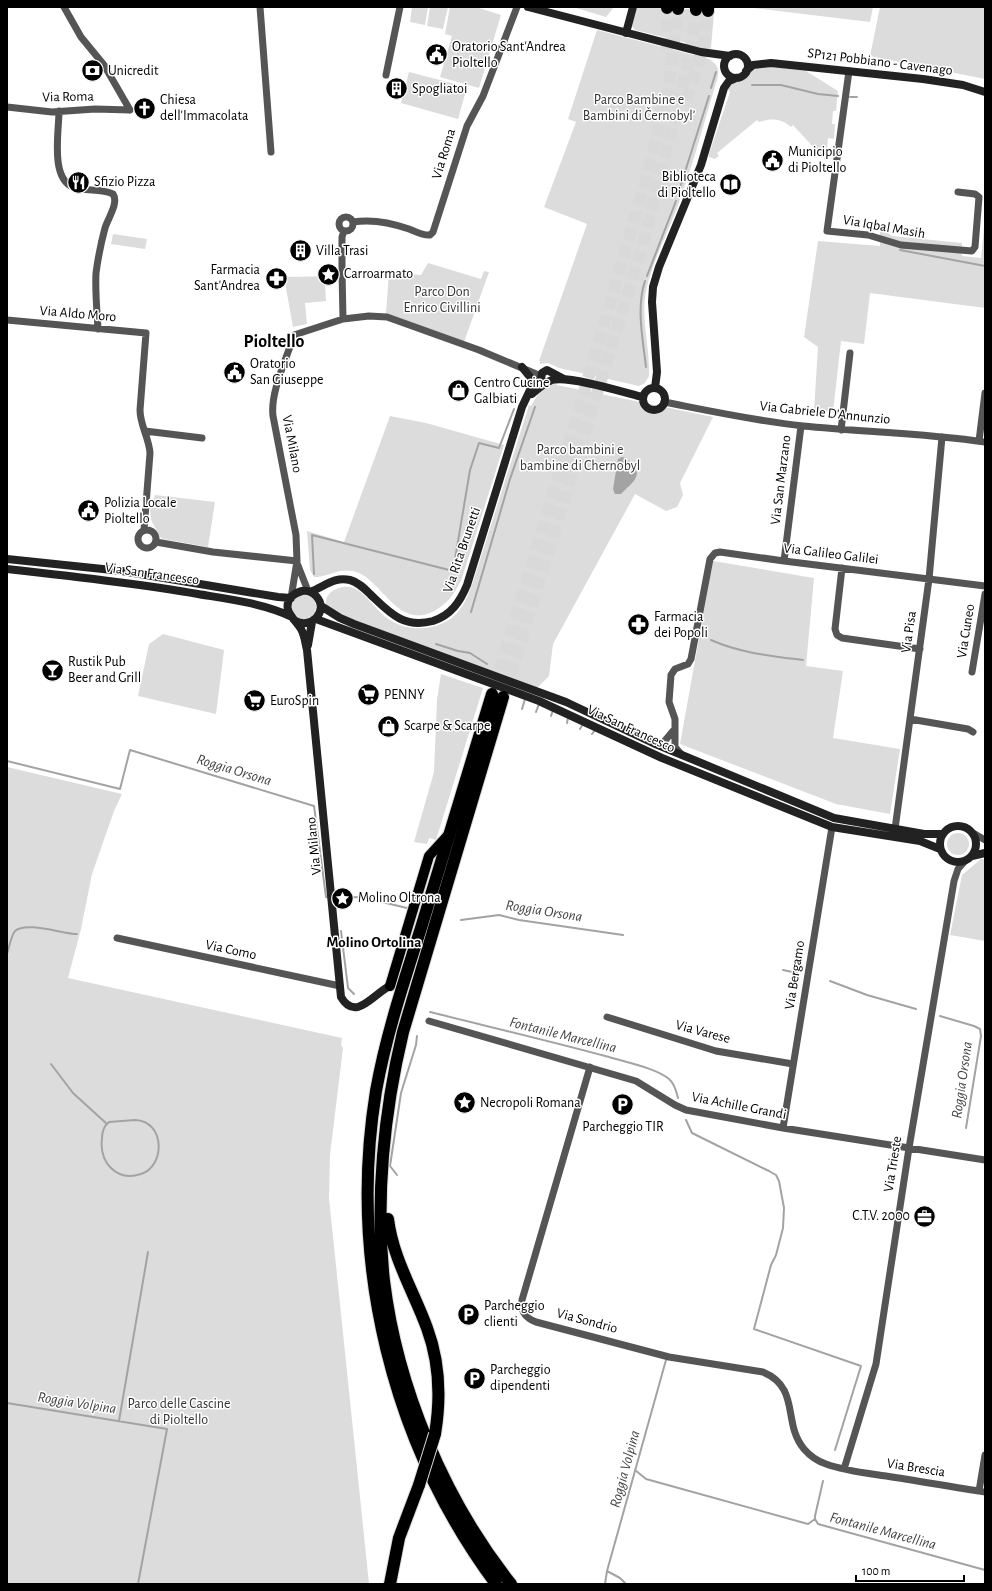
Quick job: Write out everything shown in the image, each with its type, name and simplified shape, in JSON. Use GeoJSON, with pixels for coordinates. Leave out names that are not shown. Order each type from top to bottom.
{"type":"FeatureCollection","features":[{"type":"Feature","properties":{"kind":"highway"},"geometry":{"type":"LineString","coordinates":[[496,1584],[472,1550],[452,1516],[427,1466],[408,1421],[393,1375],[381,1328],[372,1269],[368,1233],[368,1191],[369,1148],[379,1077],[393,1018],[450,833],[498,696],[474,794],[402,1032],[391,1090],[386,1132],[382,1185],[382,1232],[384,1274],[390,1315],[407,1384],[423,1428],[442,1471],[462,1510],[482,1544],[511,1584]]}},
{"type":"Feature","properties":{"kind":"highway"},"geometry":{"type":"LineString","coordinates":[[390,1584],[397,1544],[435,1434],[439,1392],[435,1354],[427,1327],[394,1250],[388,1221],[386,1191],[390,1136],[404,1052],[450,871]]}},
{"type":"Feature","properties":{"kind":"main road"},"geometry":{"type":"LineString","coordinates":[[390,986],[428,856],[450,833]]}},
{"type":"Feature","properties":{"kind":"street","name":"Via Roma"},"geometry":{"type":"LineString","coordinates":[[7,107],[59,111],[94,109],[130,110],[104,65],[79,33],[64,7]]}},
{"type":"Feature","properties":{"kind":"street"},"geometry":{"type":"LineString","coordinates":[[260,7],[271,152]]}},
{"type":"Feature","properties":{"kind":"street"},"geometry":{"type":"LineString","coordinates":[[386,76],[400,7]]}},
{"type":"Feature","properties":{"kind":"street","name":"Via Roma"},"geometry":{"type":"LineString","coordinates":[[353,222],[379,222],[409,229],[424,235],[430,235],[433,232],[466,126],[485,92],[516,7]]}},
{"type":"Feature","properties":{"kind":"street","name":"SP121 Pobbiano - Cavenago"},"geometry":{"type":"LineString","coordinates":[[528,7],[713,56],[729,76],[736,78],[742,76],[753,65],[771,63]]}},
{"type":"Feature","properties":{"kind":"street"},"geometry":{"type":"LineString","coordinates":[[626,33],[633,7]]}},
{"type":"Feature","properties":{"kind":"street","name":"SP121 Pobbiano - Cavenago"},"geometry":{"type":"LineString","coordinates":[[701,52],[730,56],[736,54],[771,63],[923,79],[963,85],[985,92]]}},
{"type":"Feature","properties":{"kind":"street"},"geometry":{"type":"LineString","coordinates":[[655,388],[657,372],[652,302],[653,287],[658,267],[701,165],[724,88],[724,62],[730,56]]}},
{"type":"Feature","properties":{"kind":"street"},"geometry":{"type":"LineString","coordinates":[[742,56],[747,62],[746,71]]}},
{"type":"Feature","properties":{"kind":"street","name":"Via Iqbal Masih"},"geometry":{"type":"LineString","coordinates":[[849,71],[827,231],[868,235],[901,245],[972,251],[975,247],[979,198],[975,194],[958,192]]}},
{"type":"Feature","properties":{"kind":"street"},"geometry":{"type":"LineString","coordinates":[[724,88],[729,81],[736,78]]}},
{"type":"Feature","properties":{"kind":"street"},"geometry":{"type":"LineString","coordinates":[[59,111],[58,164],[64,179],[68,184],[75,188],[104,191],[113,194],[115,203],[104,231],[96,273],[98,328]]}},
{"type":"Feature","properties":{"kind":"street"},"geometry":{"type":"LineString","coordinates":[[346,217],[350,218],[353,222],[351,229],[344,231],[339,225],[341,219],[346,217]]}},
{"type":"Feature","properties":{"kind":"street"},"geometry":{"type":"LineString","coordinates":[[344,231],[342,236],[343,319],[369,316],[387,318],[479,350],[546,377],[596,386],[642,397]]}},
{"type":"Feature","properties":{"kind":"street","name":"Via Milano"},"geometry":{"type":"LineString","coordinates":[[291,598],[296,561],[296,534],[273,407],[275,392],[294,335],[343,319]]}},
{"type":"Feature","properties":{"kind":"street","name":"Via Aldo Moro"},"geometry":{"type":"LineString","coordinates":[[7,320],[146,333],[140,410],[144,431]]}},
{"type":"Feature","properties":{"kind":"street"},"geometry":{"type":"LineString","coordinates":[[841,430],[850,353]]}},
{"type":"Feature","properties":{"kind":"street"},"geometry":{"type":"LineString","coordinates":[[521,367],[530,377],[530,390]]}},
{"type":"Feature","properties":{"kind":"street"},"geometry":{"type":"LineString","coordinates":[[526,398],[546,377]]}},
{"type":"Feature","properties":{"kind":"street","name":"Via Rita Brunetti"},"geometry":{"type":"LineString","coordinates":[[342,579],[353,581],[360,585],[392,615],[408,622],[419,623],[430,621],[444,616],[452,610],[460,599],[467,585],[526,398],[530,390],[546,377]]}},
{"type":"Feature","properties":{"kind":"street"},"geometry":{"type":"LineString","coordinates":[[655,388],[663,393],[664,402],[660,408],[649,410],[644,404],[642,397],[648,389],[655,388]]}},
{"type":"Feature","properties":{"kind":"street"},"geometry":{"type":"LineString","coordinates":[[982,442],[985,393]]}},
{"type":"Feature","properties":{"kind":"street","name":"Via Gabriele D'Annunzio"},"geometry":{"type":"LineString","coordinates":[[664,402],[732,416],[801,426],[942,437],[982,442]]}},
{"type":"Feature","properties":{"kind":"street","name":"Via San Marzano"},"geometry":{"type":"LineString","coordinates":[[784,561],[801,426]]}},
{"type":"Feature","properties":{"kind":"street"},"geometry":{"type":"LineString","coordinates":[[144,530],[150,530],[154,533],[156,542],[154,546],[149,548],[140,546],[138,543],[138,536],[144,530],[150,453],[148,441],[144,431],[202,438]]}},
{"type":"Feature","properties":{"kind":"street","name":"Via Pisa"},"geometry":{"type":"LineString","coordinates":[[895,829],[929,579],[942,437]]}},
{"type":"Feature","properties":{"kind":"street"},"geometry":{"type":"LineString","coordinates":[[156,542],[213,552],[296,561]]}},
{"type":"Feature","properties":{"kind":"street","name":"Via Galileo Galilei"},"geometry":{"type":"LineString","coordinates":[[674,729],[675,719],[669,702],[671,675],[675,669],[686,666],[690,662],[710,558],[715,552],[985,586]]}},
{"type":"Feature","properties":{"kind":"street","name":"Via San Francesco"},"geometry":{"type":"LineString","coordinates":[[7,559],[122,571],[291,598]]}},
{"type":"Feature","properties":{"kind":"street","name":"Via Milano"},"geometry":{"type":"LineString","coordinates":[[296,561],[309,592]]}},
{"type":"Feature","properties":{"kind":"street"},"geometry":{"type":"LineString","coordinates":[[842,568],[835,629],[837,635],[842,638],[920,649]]}},
{"type":"Feature","properties":{"kind":"street","name":"Via San Francesco"},"geometry":{"type":"LineString","coordinates":[[7,570],[123,582],[173,590],[275,609],[292,618]]}},
{"type":"Feature","properties":{"kind":"street"},"geometry":{"type":"LineString","coordinates":[[342,579],[328,586],[324,592],[320,604],[320,613],[314,620],[304,624],[292,618],[288,607],[291,598],[299,592],[309,592],[332,581],[342,579]]}},
{"type":"Feature","properties":{"kind":"street"},"geometry":{"type":"LineString","coordinates":[[309,592],[316,596],[320,604]]}},
{"type":"Feature","properties":{"kind":"street","name":"Via Cuneo"},"geometry":{"type":"LineString","coordinates":[[972,672],[985,594]]}},
{"type":"Feature","properties":{"kind":"street","name":"Via San Francesco"},"geometry":{"type":"LineString","coordinates":[[320,604],[340,618],[354,624],[566,702],[653,743],[834,818],[927,834],[943,834]]}},
{"type":"Feature","properties":{"kind":"street","name":"Via Milano"},"geometry":{"type":"LineString","coordinates":[[292,618],[303,634],[307,650],[341,997],[347,1005],[354,1007],[366,1005],[382,990],[390,986]]}},
{"type":"Feature","properties":{"kind":"street","name":"Via Milano"},"geometry":{"type":"LineString","coordinates":[[307,650],[314,620]]}},
{"type":"Feature","properties":{"kind":"street","name":"Via San Francesco"},"geometry":{"type":"LineString","coordinates":[[314,620],[539,701],[662,758],[832,827],[920,841],[940,848]]}},
{"type":"Feature","properties":{"kind":"street"},"geometry":{"type":"LineString","coordinates":[[910,720],[968,729],[973,732]]}},
{"type":"Feature","properties":{"kind":"street"},"geometry":{"type":"LineString","coordinates":[[653,743],[664,743],[674,729]]}},
{"type":"Feature","properties":{"kind":"street"},"geometry":{"type":"LineString","coordinates":[[674,729],[675,747],[682,755]]}},
{"type":"Feature","properties":{"kind":"street"},"geometry":{"type":"LineString","coordinates":[[985,846],[966,828],[958,826],[949,828],[943,834],[940,841],[942,855],[957,863],[964,862],[972,856],[985,853]]}},
{"type":"Feature","properties":{"kind":"street","name":"Via Bergamo"},"geometry":{"type":"LineString","coordinates":[[783,1128],[832,827]]}},
{"type":"Feature","properties":{"kind":"street"},"geometry":{"type":"LineString","coordinates":[[974,837],[985,840]]}},
{"type":"Feature","properties":{"kind":"street"},"geometry":{"type":"LineString","coordinates":[[972,856],[976,848],[974,837]]}},
{"type":"Feature","properties":{"kind":"street","name":"Via Trieste"},"geometry":{"type":"LineString","coordinates":[[844,1469],[876,1364],[909,1148],[954,878],[958,869],[964,862]]}},
{"type":"Feature","properties":{"kind":"street","name":"Via Como"},"geometry":{"type":"LineString","coordinates":[[117,938],[340,986]]}},
{"type":"Feature","properties":{"kind":"street","name":"Via Varese"},"geometry":{"type":"LineString","coordinates":[[607,1017],[716,1051],[793,1064]]}},
{"type":"Feature","properties":{"kind":"street","name":"Via Achille Grandi"},"geometry":{"type":"LineString","coordinates":[[429,1021],[636,1081],[674,1105],[686,1110],[783,1128],[985,1160]]}},
{"type":"Feature","properties":{"kind":"street","name":"Via Sondrio"},"geometry":{"type":"LineString","coordinates":[[590,1067],[522,1300],[521,1307],[524,1314],[536,1322],[669,1356],[739,1367],[768,1374],[780,1383],[786,1394],[790,1405],[794,1430],[803,1448],[818,1461],[844,1469]]}},
{"type":"Feature","properties":{"kind":"street"},"geometry":{"type":"LineString","coordinates":[[982,1492],[985,1455]]}},
{"type":"Feature","properties":{"kind":"street","name":"Via Brescia"},"geometry":{"type":"LineString","coordinates":[[844,1469],[982,1492]]}},
{"type":"Feature","properties":{"kind":"green space"},"geometry":{"type":"Polygon","coordinates":[[[412,7],[428,7],[425,25],[410,22],[412,7]]]}},
{"type":"Feature","properties":{"kind":"green space"},"geometry":{"type":"Polygon","coordinates":[[[430,7],[448,7],[443,29],[427,26],[430,7]]]}},
{"type":"Feature","properties":{"kind":"green space"},"geometry":{"type":"Polygon","coordinates":[[[450,7],[476,7],[501,15],[479,88],[440,77],[452,36],[445,34],[450,7]]]}},
{"type":"Feature","properties":{"kind":"green space"},"geometry":{"type":"Polygon","coordinates":[[[573,7],[614,7],[606,17],[573,7]]]}},
{"type":"Feature","properties":{"kind":"green space"},"geometry":{"type":"Polygon","coordinates":[[[636,7],[661,7],[714,11],[711,49],[635,30],[632,26],[636,7]]]}},
{"type":"Feature","properties":{"kind":"green space"},"geometry":{"type":"Polygon","coordinates":[[[745,7],[873,7],[870,22],[745,7]]]}},
{"type":"Feature","properties":{"kind":"green space"},"geometry":{"type":"Polygon","coordinates":[[[880,7],[985,7],[985,79],[870,56],[880,7]]]}},
{"type":"Feature","properties":{"kind":"green space","name":"Parco Bambine e Bambini di Černobyl’"},"geometry":{"type":"Polygon","coordinates":[[[597,30],[709,59],[718,68],[717,80],[688,176],[647,285],[644,317],[649,376],[645,383],[639,386],[559,368],[548,363],[540,364],[539,361],[587,224],[544,207],[576,122],[568,119],[597,30]]]}},
{"type":"Feature","properties":{"kind":"green space"},"geometry":{"type":"Polygon","coordinates":[[[765,66],[806,71],[838,91],[836,111],[833,111],[832,124],[835,124],[834,139],[828,138],[826,161],[793,125],[791,127],[780,120],[772,119],[759,122],[757,120],[717,153],[719,156],[715,159],[709,157],[730,92],[727,89],[729,83],[744,77],[749,70],[765,66]]]}},
{"type":"Feature","properties":{"kind":"green space"},"geometry":{"type":"Polygon","coordinates":[[[409,72],[467,87],[458,119],[401,103],[409,72]]]}},
{"type":"Feature","properties":{"kind":"green space"},"geometry":{"type":"Polygon","coordinates":[[[985,217],[985,308],[870,293],[864,344],[841,341],[833,412],[814,411],[818,347],[804,337],[818,241],[880,246],[880,227],[892,236],[962,243],[962,256],[981,258],[985,217]]]}},
{"type":"Feature","properties":{"kind":"green space"},"geometry":{"type":"Polygon","coordinates":[[[113,234],[147,239],[145,249],[111,244],[113,234]]]}},
{"type":"Feature","properties":{"kind":"green space","name":"Parco Don Enrico Civillini"},"geometry":{"type":"Polygon","coordinates":[[[428,263],[481,279],[484,271],[489,272],[464,342],[386,314],[389,272],[421,275],[428,263]]]}},
{"type":"Feature","properties":{"kind":"green space"},"geometry":{"type":"Polygon","coordinates":[[[335,276],[335,283],[325,284],[326,301],[305,303],[307,324],[293,327],[284,277],[335,276]]]}},
{"type":"Feature","properties":{"kind":"green space","name":"Parco bambini e bambine di Chernobyl"},"geometry":{"type":"Polygon","coordinates":[[[556,384],[713,417],[680,483],[683,495],[677,507],[666,511],[635,494],[553,644],[549,676],[536,689],[342,616],[326,605],[328,595],[336,589],[341,587],[351,587],[361,592],[385,617],[406,627],[425,628],[434,626],[443,623],[458,612],[465,602],[473,582],[529,405],[531,406],[544,389],[548,386],[556,384]]]}},
{"type":"Feature","properties":{"kind":"green space"},"geometry":{"type":"Polygon","coordinates":[[[390,416],[426,423],[504,445],[459,584],[453,594],[441,607],[430,613],[419,615],[409,614],[400,609],[368,578],[359,573],[348,570],[314,577],[310,570],[307,531],[344,542],[390,416]]]}},
{"type":"Feature","properties":{"kind":"green space"},"geometry":{"type":"Polygon","coordinates":[[[155,495],[215,502],[208,547],[163,539],[160,537],[151,520],[150,510],[155,495]]]}},
{"type":"Feature","properties":{"kind":"green space"},"geometry":{"type":"Polygon","coordinates":[[[713,561],[814,578],[806,666],[843,671],[833,738],[900,749],[890,814],[836,804],[680,744],[713,561]]]}},
{"type":"Feature","properties":{"kind":"green space"},"geometry":{"type":"Polygon","coordinates":[[[304,595],[312,599],[316,607],[312,615],[304,619],[296,615],[292,607],[296,599],[304,595]]]}},
{"type":"Feature","properties":{"kind":"green space"},"geometry":{"type":"Polygon","coordinates":[[[163,634],[224,650],[216,714],[138,696],[149,644],[163,634]]]}},
{"type":"Feature","properties":{"kind":"green space"},"geometry":{"type":"Polygon","coordinates":[[[441,674],[483,688],[436,840],[429,838],[427,844],[414,842],[434,772],[437,700],[441,674]]]}},
{"type":"Feature","properties":{"kind":"green space","name":"Parco delle Cascine di Pioltello"},"geometry":{"type":"Polygon","coordinates":[[[7,767],[122,794],[114,811],[92,874],[81,929],[68,978],[342,1038],[341,1045],[343,1048],[330,1155],[329,1198],[369,1584],[7,1584],[7,767]]]}},
{"type":"Feature","properties":{"kind":"green space"},"geometry":{"type":"Polygon","coordinates":[[[958,833],[966,836],[969,844],[966,852],[958,855],[950,852],[947,844],[950,836],[958,833]]]}},
{"type":"Feature","properties":{"kind":"green space"},"geometry":{"type":"Polygon","coordinates":[[[981,859],[985,859],[985,941],[950,935],[962,875],[981,859]]]}},
{"type":"Feature","properties":{"kind":"shaded area"},"geometry":{"type":"Polygon","coordinates":[[[622,457],[627,459],[633,465],[637,473],[634,481],[621,494],[615,494],[613,489],[618,459],[622,457]]]}},
{"type":"Feature","properties":{"kind":"waterway"},"geometry":{"type":"LineString","coordinates":[[711,88],[716,72]]}},
{"type":"Feature","properties":{"kind":"waterway"},"geometry":{"type":"LineString","coordinates":[[752,85],[781,85],[818,94],[838,96]]}},
{"type":"Feature","properties":{"kind":"waterway"},"geometry":{"type":"LineString","coordinates":[[678,194],[709,96]]}},
{"type":"Feature","properties":{"kind":"waterway"},"geometry":{"type":"LineString","coordinates":[[850,97],[857,97]]}},
{"type":"Feature","properties":{"kind":"waterway"},"geometry":{"type":"LineString","coordinates":[[647,276],[676,201]]}},
{"type":"Feature","properties":{"kind":"waterway"},"geometry":{"type":"LineString","coordinates":[[900,250],[985,266]]}},
{"type":"Feature","properties":{"kind":"waterway"},"geometry":{"type":"LineString","coordinates":[[645,281],[642,291],[641,313],[646,367]]}},
{"type":"Feature","properties":{"kind":"waterway"},"geometry":{"type":"LineString","coordinates":[[471,612],[510,479],[535,407]]}},
{"type":"Feature","properties":{"kind":"waterway"},"geometry":{"type":"LineString","coordinates":[[314,574],[312,535],[453,571],[470,470],[479,443],[499,448],[514,409]]}},
{"type":"Feature","properties":{"kind":"waterway"},"geometry":{"type":"LineString","coordinates":[[711,640],[744,651],[803,660]]}},
{"type":"Feature","properties":{"kind":"waterway"},"geometry":{"type":"LineString","coordinates":[[436,644],[470,653],[487,664]]}},
{"type":"Feature","properties":{"kind":"waterway"},"geometry":{"type":"LineString","coordinates":[[522,709],[525,699]]}},
{"type":"Feature","properties":{"kind":"waterway"},"geometry":{"type":"LineString","coordinates":[[536,712],[539,704]]}},
{"type":"Feature","properties":{"kind":"waterway"},"geometry":{"type":"LineString","coordinates":[[551,716],[553,710]]}},
{"type":"Feature","properties":{"kind":"waterway"},"geometry":{"type":"LineString","coordinates":[[567,723],[568,718]]}},
{"type":"Feature","properties":{"kind":"waterway"},"geometry":{"type":"LineString","coordinates":[[580,729],[583,724]]}},
{"type":"Feature","properties":{"kind":"waterway"},"geometry":{"type":"LineString","coordinates":[[592,734],[595,730]]}},
{"type":"Feature","properties":{"kind":"waterway","name":"Roggia Orsona"},"geometry":{"type":"LineString","coordinates":[[7,761],[120,789],[130,750],[314,806],[326,897],[330,898]]}},
{"type":"Feature","properties":{"kind":"waterway","name":"Roggia Orsona"},"geometry":{"type":"LineString","coordinates":[[334,898],[361,897],[407,908]]}},
{"type":"Feature","properties":{"kind":"waterway","name":"Roggia Orsona"},"geometry":{"type":"LineString","coordinates":[[461,920],[499,915],[519,920],[623,935]]}},
{"type":"Feature","properties":{"kind":"waterway","name":"Fontanile Marcellina"},"geometry":{"type":"LineString","coordinates":[[7,954],[11,939],[15,931],[20,928],[27,927],[77,934]]}},
{"type":"Feature","properties":{"kind":"waterway","name":"Fontanile Marcellina"},"geometry":{"type":"LineString","coordinates":[[341,931],[348,988],[354,994]]}},
{"type":"Feature","properties":{"kind":"waterway","name":"Roggia Orsona"},"geometry":{"type":"LineString","coordinates":[[783,970],[797,973]]}},
{"type":"Feature","properties":{"kind":"waterway","name":"Roggia Orsona"},"geometry":{"type":"LineString","coordinates":[[830,981],[867,995],[916,1009]]}},
{"type":"Feature","properties":{"kind":"waterway","name":"Fontanile Marcellina"},"geometry":{"type":"LineString","coordinates":[[430,1012],[632,1063],[663,1075],[669,1079],[673,1083],[678,1098]]}},
{"type":"Feature","properties":{"kind":"waterway","name":"Roggia Orsona"},"geometry":{"type":"LineString","coordinates":[[940,1016],[980,1029],[981,1036],[966,1128]]}},
{"type":"Feature","properties":{"kind":"waterway"},"geometry":{"type":"LineString","coordinates":[[397,1175],[390,1166],[401,1093],[416,1045],[417,1036]]}},
{"type":"Feature","properties":{"kind":"waterway"},"geometry":{"type":"LineString","coordinates":[[51,1064],[73,1093],[107,1124]]}},
{"type":"Feature","properties":{"kind":"waterway"},"geometry":{"type":"LineString","coordinates":[[135,1120],[145,1122],[152,1128],[157,1136],[159,1145],[158,1154],[155,1163],[149,1170],[132,1176],[124,1175],[111,1168],[106,1162],[103,1155],[102,1134],[109,1122],[135,1120]]}},
{"type":"Feature","properties":{"kind":"waterway","name":"Fontanile Marcellina"},"geometry":{"type":"LineString","coordinates":[[686,1120],[692,1133],[769,1171],[776,1175],[779,1181],[784,1208],[783,1228],[776,1255],[771,1265],[754,1329],[861,1366],[835,1450]]}},
{"type":"Feature","properties":{"kind":"waterway"},"geometry":{"type":"LineString","coordinates":[[119,1421],[148,1252]]}},
{"type":"Feature","properties":{"kind":"waterway","name":"Roggia Volpina"},"geometry":{"type":"LineString","coordinates":[[605,1584],[607,1571],[666,1360]]}},
{"type":"Feature","properties":{"kind":"waterway","name":"Roggia Volpina"},"geometry":{"type":"LineString","coordinates":[[7,1403],[167,1429],[138,1584]]}},
{"type":"Feature","properties":{"kind":"waterway"},"geometry":{"type":"LineString","coordinates":[[635,1470],[646,1479],[808,1524],[815,1519]]}},
{"type":"Feature","properties":{"kind":"waterway","name":"Fontanile Marcellina"},"geometry":{"type":"LineString","coordinates":[[823,1481],[815,1516],[818,1524],[985,1570]]}},
{"type":"Feature","properties":{"kind":"waterway"},"geometry":{"type":"LineString","coordinates":[[607,1571],[620,1578],[626,1584]]}},
{"type":"Feature","properties":{"kind":"tunnel"},"geometry":{"type":"LineString","coordinates":[[667,8],[667,50]]}},
{"type":"Feature","properties":{"kind":"tunnel"},"geometry":{"type":"LineString","coordinates":[[494,688],[580,406],[647,176],[669,86],[678,9]]}},
{"type":"Feature","properties":{"kind":"tunnel"},"geometry":{"type":"LineString","coordinates":[[505,692],[643,244],[687,68],[696,10]]}},
{"type":"Feature","properties":{"kind":"tunnel"},"geometry":{"type":"LineString","coordinates":[[686,100],[703,45],[708,11]]}},
{"type":"Feature","properties":{"kind":"place","name":"Oratorio Sant'Andrea Pioltello"},"geometry":{"type":"Point","coordinates":[437,55]}},
{"type":"Feature","properties":{"kind":"place","name":"Unicredit"},"geometry":{"type":"Point","coordinates":[93,71]}},
{"type":"Feature","properties":{"kind":"place","name":"Spogliatoi"},"geometry":{"type":"Point","coordinates":[396,89]}},
{"type":"Feature","properties":{"kind":"place","name":"Chiesa dell'Immacolata"},"geometry":{"type":"Point","coordinates":[144,108]}},
{"type":"Feature","properties":{"kind":"place","name":"Municipio di Pioltello"},"geometry":{"type":"Point","coordinates":[773,160]}},
{"type":"Feature","properties":{"kind":"place","name":"Sfizio Pizza"},"geometry":{"type":"Point","coordinates":[78,182]}},
{"type":"Feature","properties":{"kind":"place","name":"Biblioteca di Pioltello"},"geometry":{"type":"Point","coordinates":[731,185]}},
{"type":"Feature","properties":{"kind":"place","name":"Villa Trasi"},"geometry":{"type":"Point","coordinates":[300,251]}},
{"type":"Feature","properties":{"kind":"place","name":"Carroarmato"},"geometry":{"type":"Point","coordinates":[328,274]}},
{"type":"Feature","properties":{"kind":"place","name":"Farmacia Sant'Andrea"},"geometry":{"type":"Point","coordinates":[276,278]}},
{"type":"Feature","properties":{"kind":"place","name":"Oratorio San Giuseppe"},"geometry":{"type":"Point","coordinates":[235,372]}},
{"type":"Feature","properties":{"kind":"place","name":"Centro Cucine Galbiati"},"geometry":{"type":"Point","coordinates":[459,391]}},
{"type":"Feature","properties":{"kind":"place","name":"Polizia Locale Pioltello"},"geometry":{"type":"Point","coordinates":[89,511]}},
{"type":"Feature","properties":{"kind":"place","name":"Farmacia dei Popoli"},"geometry":{"type":"Point","coordinates":[638,625]}},
{"type":"Feature","properties":{"kind":"place","name":"Rustik Pub Beer and Grill"},"geometry":{"type":"Point","coordinates":[52,670]}},
{"type":"Feature","properties":{"kind":"place","name":"PENNY"},"geometry":{"type":"Point","coordinates":[368,695]}},
{"type":"Feature","properties":{"kind":"place","name":"EuroSpin"},"geometry":{"type":"Point","coordinates":[254,701]}},
{"type":"Feature","properties":{"kind":"place","name":"Scarpe & Scarpe"},"geometry":{"type":"Point","coordinates":[389,726]}},
{"type":"Feature","properties":{"kind":"place","name":"Molino Oltrona"},"geometry":{"type":"Point","coordinates":[343,898]}},
{"type":"Feature","properties":{"kind":"place","name":"Necropoli Romana"},"geometry":{"type":"Point","coordinates":[464,1103]}},
{"type":"Feature","properties":{"kind":"place","name":"Parcheggio TIR"},"geometry":{"type":"Point","coordinates":[623,1105]}},
{"type":"Feature","properties":{"kind":"place","name":"C.T.V. 2000"},"geometry":{"type":"Point","coordinates":[925,1216]}},
{"type":"Feature","properties":{"kind":"place","name":"Parcheggio clienti"},"geometry":{"type":"Point","coordinates":[469,1314]}},
{"type":"Feature","properties":{"kind":"place","name":"Parcheggio dipendenti"},"geometry":{"type":"Point","coordinates":[475,1378]}},
{"type":"Feature","properties":{"kind":"district","name":"Pioltello"},"geometry":{"type":"Point","coordinates":[274,342]}},
{"type":"Feature","properties":{"kind":"district","name":"Molino Ortolina"},"geometry":{"type":"Point","coordinates":[374,942]}}]}
